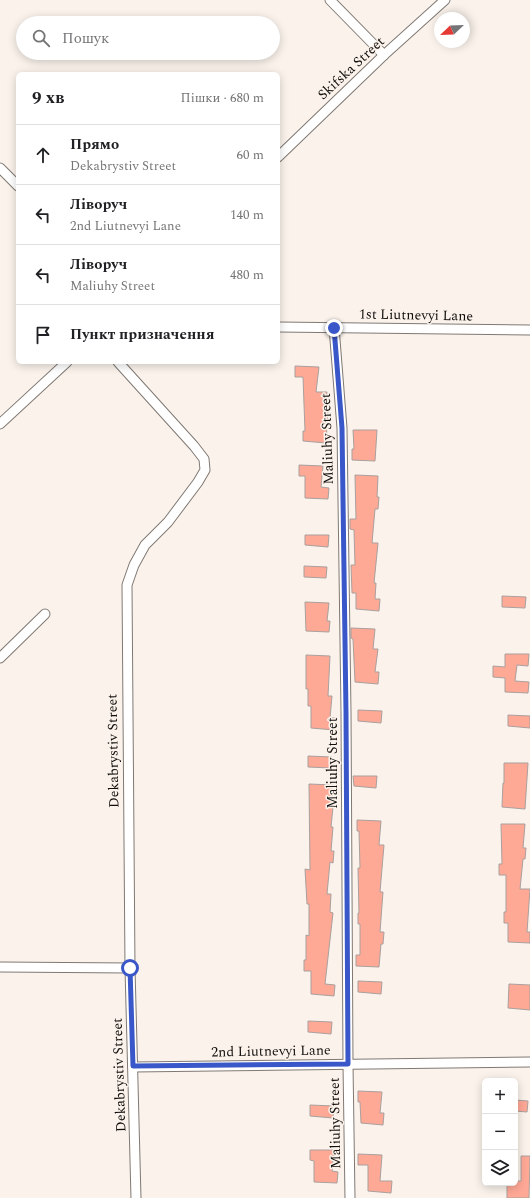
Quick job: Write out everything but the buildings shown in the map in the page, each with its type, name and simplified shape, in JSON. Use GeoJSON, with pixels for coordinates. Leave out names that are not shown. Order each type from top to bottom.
{"type":"FeatureCollection","features":[{"type":"Feature","properties":{"kind":"street"},"geometry":{"type":"LineString","coordinates":[[330,0],[384,55]]}},
{"type":"Feature","properties":{"kind":"street","name":"Skifska Street"},"geometry":{"type":"LineString","coordinates":[[280,155],[384,55],[445,0]]}},
{"type":"Feature","properties":{"kind":"street"},"geometry":{"type":"LineString","coordinates":[[0,168],[16,184]]}},
{"type":"Feature","properties":{"kind":"street","name":"1st Liutnevyi Lane"},"geometry":{"type":"LineString","coordinates":[[280,327],[530,330]]}},
{"type":"Feature","properties":{"kind":"street","name":"Maliuhy Street"},"geometry":{"type":"LineString","coordinates":[[334,328],[342,428],[350,1198]]}},
{"type":"Feature","properties":{"kind":"street"},"geometry":{"type":"LineString","coordinates":[[0,424],[65,364]]}},
{"type":"Feature","properties":{"kind":"street","name":"Dekabrystiv Street"},"geometry":{"type":"LineString","coordinates":[[120,364],[194,446],[204,459],[205,470],[198,482],[168,522],[144,545],[134,565],[127,585],[130,968],[136,1198]]}},
{"type":"Feature","properties":{"kind":"street"},"geometry":{"type":"LineString","coordinates":[[0,658],[45,614]]}},
{"type":"Feature","properties":{"kind":"street"},"geometry":{"type":"LineString","coordinates":[[0,967],[130,968]]}},
{"type":"Feature","properties":{"kind":"street","name":"2nd Liutnevyi Lane"},"geometry":{"type":"LineString","coordinates":[[133,1066],[530,1062]]}},
{"type":"Feature","properties":{"kind":"route"},"geometry":{"type":"LineString","coordinates":[[130,968],[133,1066],[348,1064],[346,712],[342,428],[334,328]]}}]}
